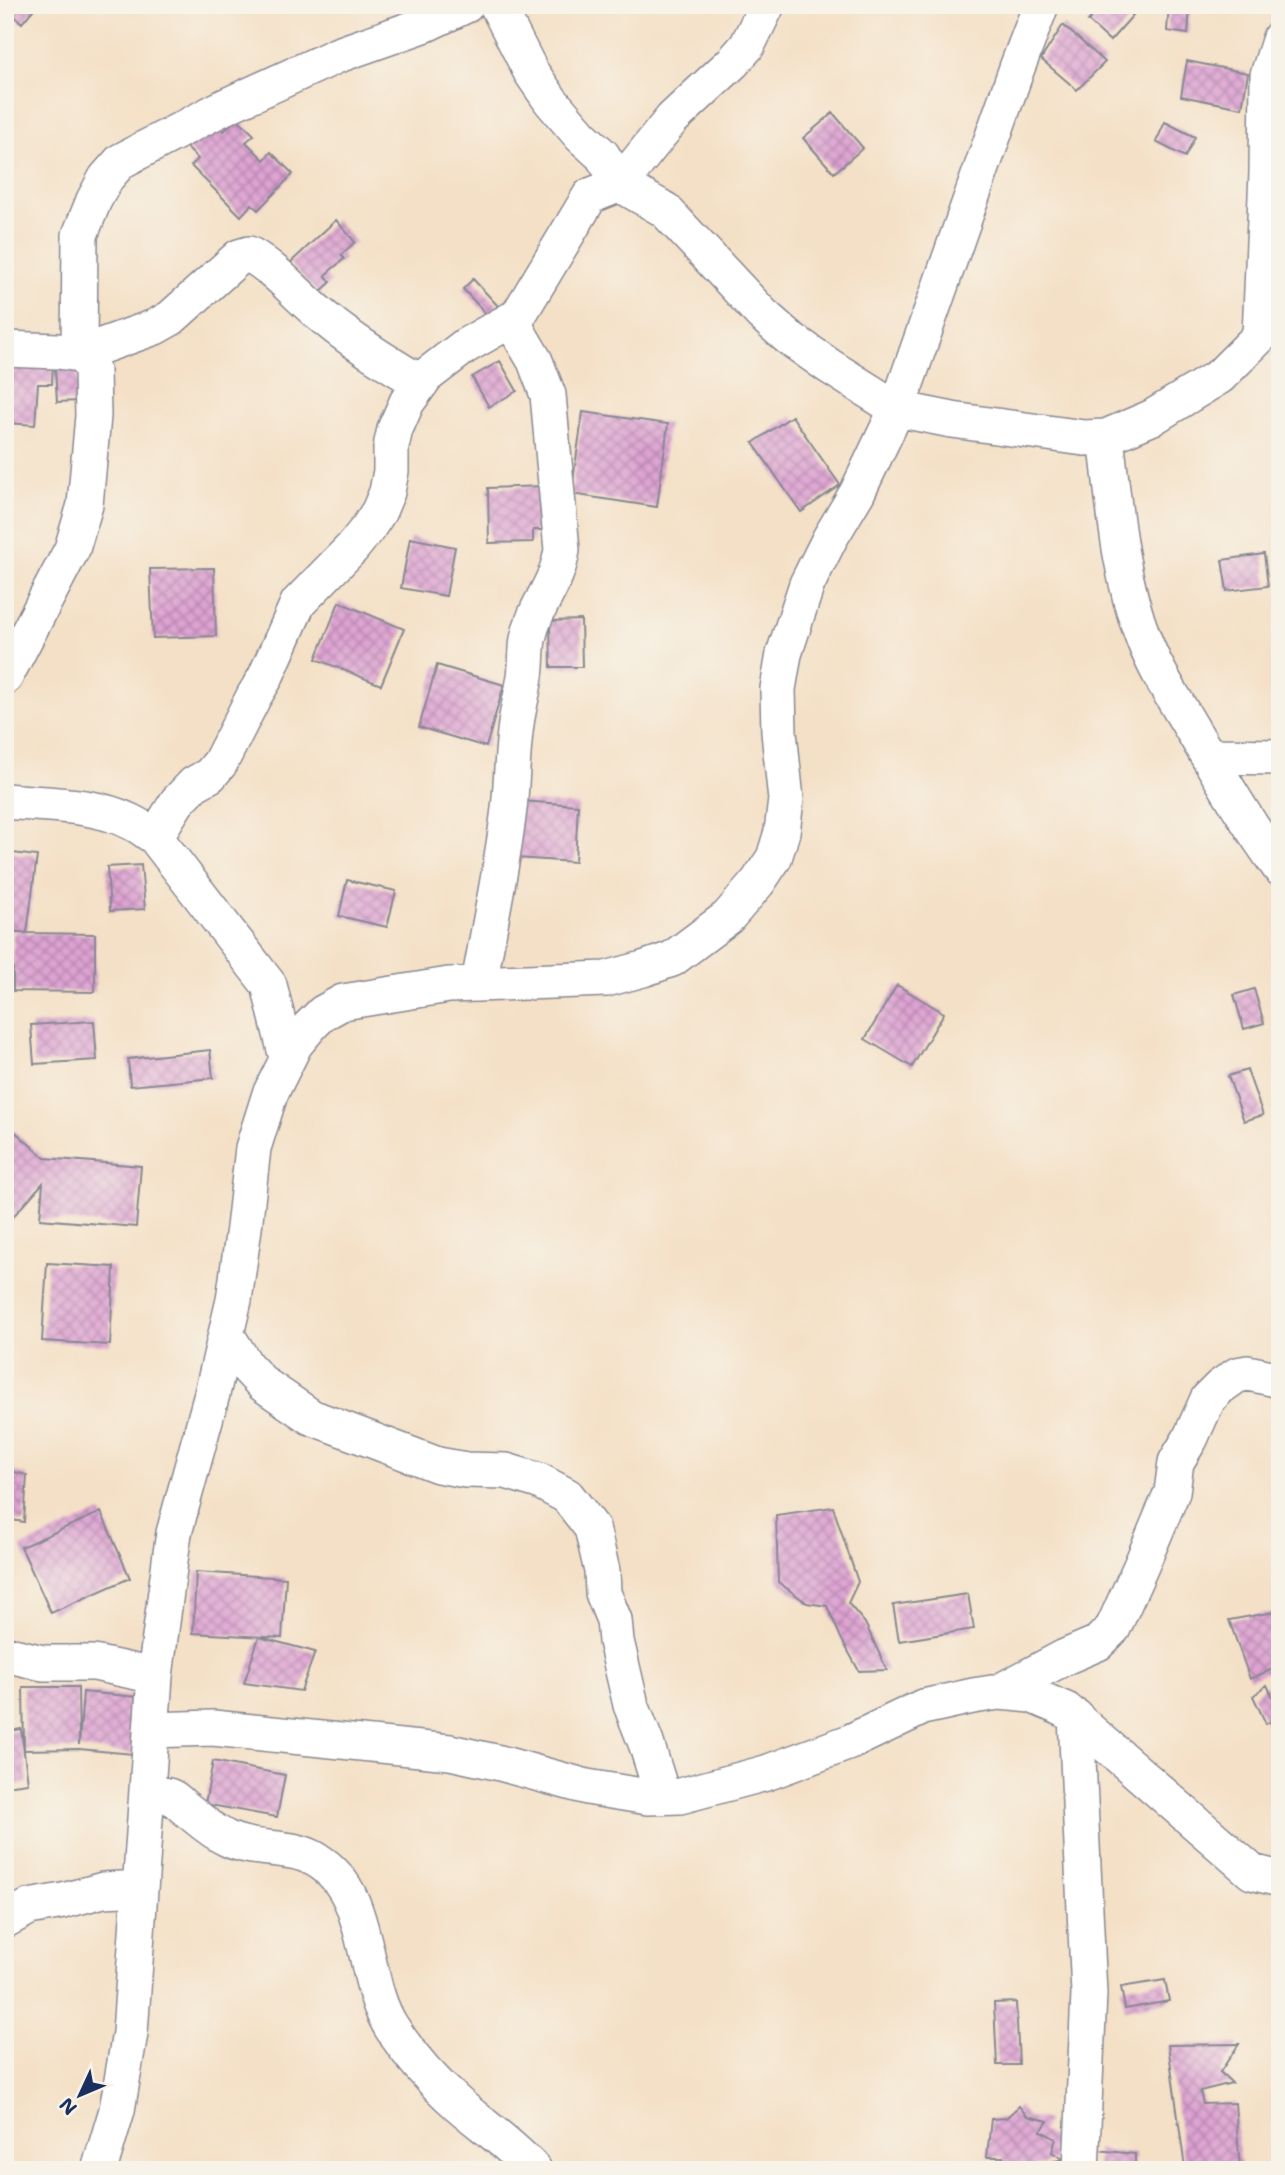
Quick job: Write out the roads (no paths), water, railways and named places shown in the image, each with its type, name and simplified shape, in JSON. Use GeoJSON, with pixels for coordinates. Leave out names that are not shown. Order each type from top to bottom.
{"type":"FeatureCollection","features":[{"type":"Feature","properties":{"kind":"street"},"geometry":{"type":"LineString","coordinates":[[5,677],[72,549],[85,505],[93,416],[92,370],[79,354],[80,235],[106,178],[121,161],[224,107],[338,55],[426,24],[466,5]]}},
{"type":"Feature","properties":{"kind":"street"},"geometry":{"type":"LineString","coordinates":[[498,5],[531,72],[551,101],[581,136],[602,155],[605,190]]}},
{"type":"Feature","properties":{"kind":"street"},"geometry":{"type":"LineString","coordinates":[[479,984],[504,843],[513,746],[525,677],[528,639],[536,611],[552,587],[562,550],[548,395],[535,361],[518,332],[518,316],[605,190],[672,120],[733,62],[747,46],[767,5]]}},
{"type":"Feature","properties":{"kind":"street"},"geometry":{"type":"LineString","coordinates":[[99,2170],[117,2110],[130,2033],[155,1676],[174,1533],[234,1300],[253,1148],[270,1094],[295,1044],[323,1013],[343,1002],[449,985],[606,979],[672,959],[728,917],[758,882],[774,858],[786,800],[778,690],[784,654],[807,584],[857,493],[897,409],[1041,5]]}},
{"type":"Feature","properties":{"kind":"street"},"geometry":{"type":"LineString","coordinates":[[605,190],[665,210],[762,314],[788,337],[897,409],[952,420],[1071,436],[1106,437],[1153,417],[1220,376],[1270,326],[1268,75],[1280,38]]}},
{"type":"Feature","properties":{"kind":"street"},"geometry":{"type":"LineString","coordinates":[[5,349],[79,354],[155,327],[171,318],[239,257],[249,254],[265,263],[327,320],[375,356],[421,383]]}},
{"type":"Feature","properties":{"kind":"street"},"geometry":{"type":"LineString","coordinates":[[155,837],[177,802],[220,763],[271,667],[298,603],[352,548],[379,510],[387,492],[395,429],[407,402],[426,376],[465,346],[518,316]]}},
{"type":"Feature","properties":{"kind":"street"},"geometry":{"type":"LineString","coordinates":[[1106,437],[1116,528],[1130,594],[1144,639],[1162,677],[1208,756],[1252,829],[1280,868]]}},
{"type":"Feature","properties":{"kind":"street"},"geometry":{"type":"LineString","coordinates":[[1208,756],[1280,757]]}},
{"type":"Feature","properties":{"kind":"street"},"geometry":{"type":"LineString","coordinates":[[5,802],[59,805],[107,812],[133,822],[155,837],[269,985],[288,1058]]}},
{"type":"Feature","properties":{"kind":"street"},"geometry":{"type":"LineString","coordinates":[[224,1343],[231,1342],[246,1366],[263,1384],[311,1417],[438,1465],[466,1470],[506,1471],[539,1481],[567,1496],[592,1528],[603,1571],[603,1593],[614,1620],[616,1641],[631,1705],[663,1797]]}},
{"type":"Feature","properties":{"kind":"street"},"geometry":{"type":"LineString","coordinates":[[999,1692],[1098,1643],[1113,1628],[1172,1492],[1176,1462],[1208,1399],[1237,1374],[1248,1373],[1280,1380]]}},
{"type":"Feature","properties":{"kind":"street"},"geometry":{"type":"LineString","coordinates":[[5,1654],[43,1663],[94,1663],[155,1676]]}},
{"type":"Feature","properties":{"kind":"street"},"geometry":{"type":"LineString","coordinates":[[151,1730],[213,1728],[408,1746],[500,1763],[624,1795],[663,1797],[680,1796],[766,1773],[850,1742],[923,1707],[999,1692],[1031,1695],[1051,1702],[1076,1717],[1252,1872],[1280,1879]]}},
{"type":"Feature","properties":{"kind":"street"},"geometry":{"type":"LineString","coordinates":[[1076,1717],[1089,1994],[1081,2170]]}},
{"type":"Feature","properties":{"kind":"street"},"geometry":{"type":"LineString","coordinates":[[147,1794],[169,1796],[211,1830],[240,1844],[301,1853],[314,1858],[336,1875],[359,1922],[378,1998],[392,2028],[446,2094],[490,2128],[534,2170]]}},
{"type":"Feature","properties":{"kind":"street"},"geometry":{"type":"LineString","coordinates":[[5,1920],[29,1907],[103,1890],[141,1888]]}}]}
